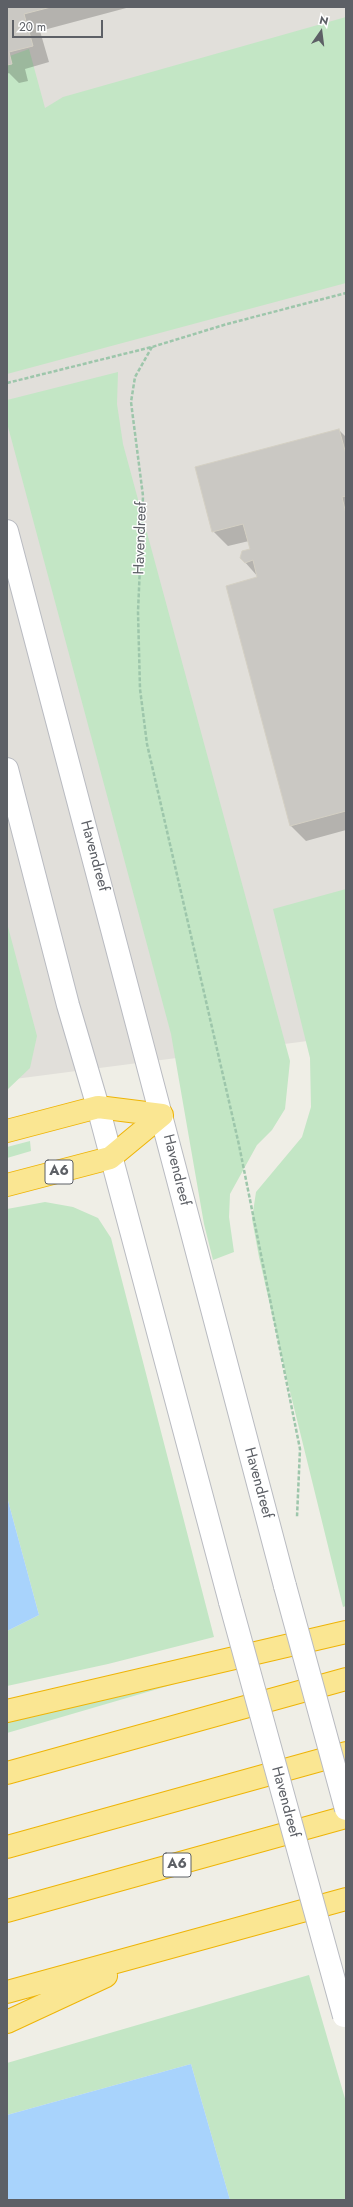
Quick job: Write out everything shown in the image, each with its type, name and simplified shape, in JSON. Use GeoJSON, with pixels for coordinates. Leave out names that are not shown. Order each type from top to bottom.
{"type":"FeatureCollection","features":[{"type":"Feature","properties":{"kind":"highway"},"geometry":{"type":"LineString","coordinates":[[7,1131],[98,1107],[162,1115]]}},
{"type":"Feature","properties":{"kind":"highway"},"geometry":{"type":"LineString","coordinates":[[110,1158],[162,1115]]}},
{"type":"Feature","properties":{"kind":"highway","name":"A6"},"geometry":{"type":"LineString","coordinates":[[7,1185],[110,1158]]}},
{"type":"Feature","properties":{"kind":"highway"},"geometry":{"type":"LineString","coordinates":[[7,1711],[346,1632]]}},
{"type":"Feature","properties":{"kind":"highway"},"geometry":{"type":"LineString","coordinates":[[7,1773],[346,1679]]}},
{"type":"Feature","properties":{"kind":"highway"},"geometry":{"type":"LineString","coordinates":[[7,1846],[346,1753]]}},
{"type":"Feature","properties":{"kind":"highway","name":"A6"},"geometry":{"type":"LineString","coordinates":[[7,1911],[346,1817]]}},
{"type":"Feature","properties":{"kind":"highway"},"geometry":{"type":"LineString","coordinates":[[7,1992],[346,1899]]}},
{"type":"Feature","properties":{"kind":"highway"},"geometry":{"type":"LineString","coordinates":[[7,2022],[164,1949]]}},
{"type":"Feature","properties":{"kind":"main road","name":"Havendreef"},"geometry":{"type":"LineString","coordinates":[[7,530],[285,1586],[346,1809]]}},
{"type":"Feature","properties":{"kind":"main road","name":"Havendreef"},"geometry":{"type":"LineString","coordinates":[[7,769],[68,1004],[98,1107],[110,1158],[230,1602],[345,2020]]}},
{"type":"Feature","properties":{"kind":"path"},"geometry":{"type":"LineString","coordinates":[[7,383],[152,347],[227,324],[346,293]]}},
{"type":"Feature","properties":{"kind":"path","name":"Havendreef"},"geometry":{"type":"LineString","coordinates":[[152,347],[135,377],[131,402],[143,496],[138,612],[140,689],[148,744],[239,1145],[300,1449],[296,1520]]}},
{"type":"Feature","properties":{"kind":"shaded area"},"geometry":{"type":"Polygon","coordinates":[[[7,7],[346,7],[346,1036],[7,1080],[7,7]]]}},
{"type":"Feature","properties":{"kind":"green space"},"geometry":{"type":"Polygon","coordinates":[[[346,17],[346,283],[7,374],[7,57],[29,49],[45,108],[63,97],[346,17]]]}},
{"type":"Feature","properties":{"kind":"green space"},"geometry":{"type":"Polygon","coordinates":[[[118,372],[117,404],[123,444],[290,1061],[285,1109],[272,1130],[257,1145],[230,1194],[229,1217],[234,1252],[213,1260],[204,1224],[171,1034],[7,423],[7,400],[118,372]]]}},
{"type":"Feature","properties":{"kind":"green space"},"geometry":{"type":"Polygon","coordinates":[[[346,889],[346,1606],[343,1607],[285,1371],[259,1257],[252,1219],[256,1192],[302,1137],[311,1107],[310,1058],[273,909],[346,889]]]}},
{"type":"Feature","properties":{"kind":"green space"},"geometry":{"type":"Polygon","coordinates":[[[7,923],[37,1036],[30,1068],[7,1090],[7,923]]]}},
{"type":"Feature","properties":{"kind":"green space"},"geometry":{"type":"Polygon","coordinates":[[[30,1141],[31,1151],[7,1158],[7,1147],[30,1141]]]}},
{"type":"Feature","properties":{"kind":"green space"},"geometry":{"type":"Polygon","coordinates":[[[45,1202],[73,1207],[98,1218],[111,1238],[214,1637],[108,1664],[7,1686],[7,1631],[39,1615],[7,1497],[7,1209],[45,1202]]]}},
{"type":"Feature","properties":{"kind":"green space"},"geometry":{"type":"Polygon","coordinates":[[[178,1683],[7,1733],[7,1718],[178,1683]]]}},
{"type":"Feature","properties":{"kind":"green space"},"geometry":{"type":"Polygon","coordinates":[[[309,1975],[346,2102],[346,2200],[230,2200],[191,2064],[7,2115],[7,2063],[309,1975]]]}},
{"type":"Feature","properties":{"kind":"water"},"geometry":{"type":"Polygon","coordinates":[[[7,1497],[39,1615],[7,1631],[7,1497]]]}},
{"type":"Feature","properties":{"kind":"water"},"geometry":{"type":"Polygon","coordinates":[[[191,2064],[230,2200],[7,2200],[7,2115],[191,2064]]]}},
{"type":"Feature","properties":{"kind":"building"},"geometry":{"type":"Polygon","coordinates":[[[7,7],[51,7],[24,14],[33,46],[9,52],[12,64],[7,65],[7,7]]]}},
{"type":"Feature","properties":{"kind":"building"},"geometry":{"type":"Polygon","coordinates":[[[339,429],[346,454],[346,496],[342,497],[346,514],[346,811],[290,826],[226,586],[257,577],[253,560],[245,563],[240,558],[242,551],[250,549],[243,524],[212,532],[195,467],[339,429]]]}}]}
